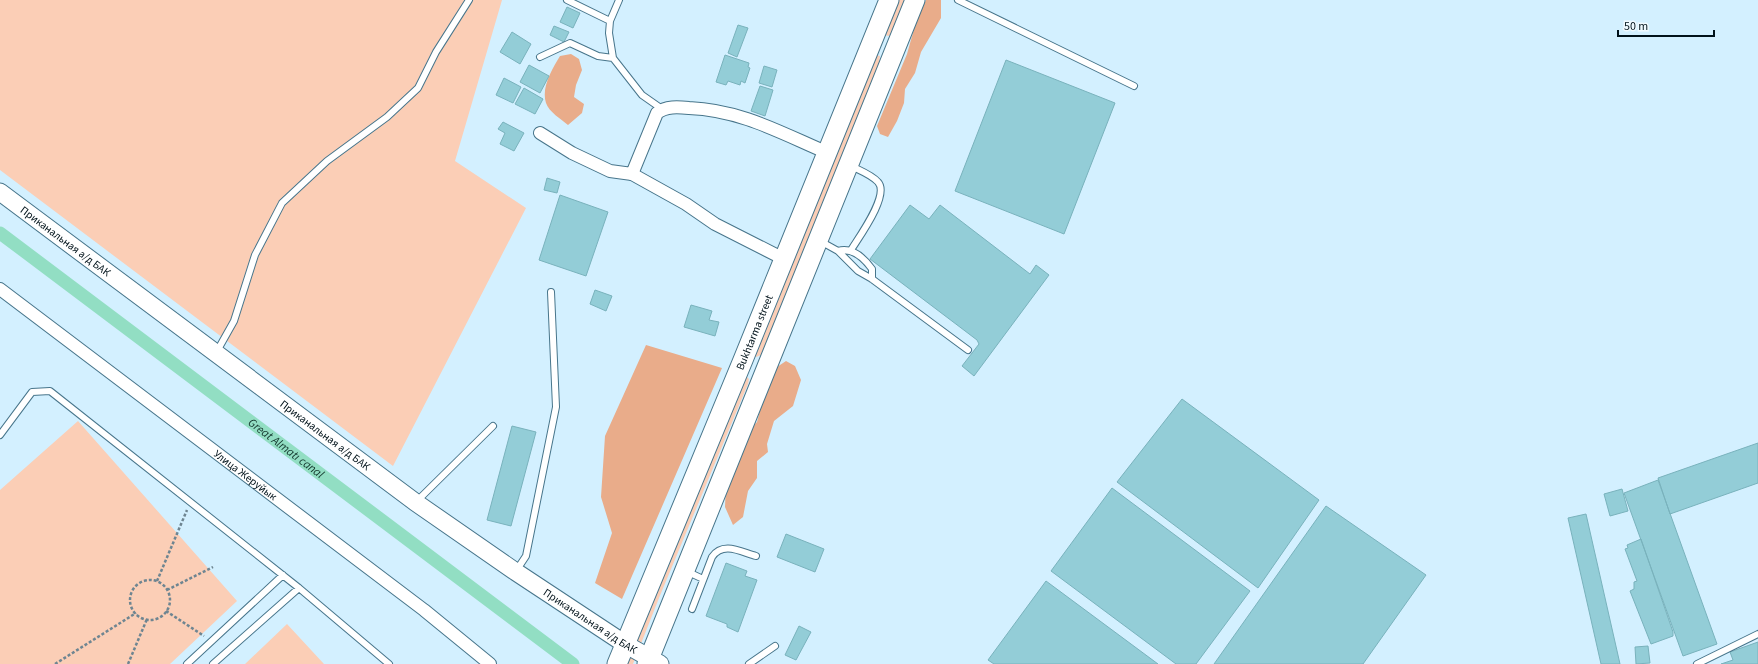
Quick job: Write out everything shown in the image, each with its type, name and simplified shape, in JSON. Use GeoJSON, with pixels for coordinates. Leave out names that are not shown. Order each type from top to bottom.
{"type":"FeatureCollection","features":[{"type":"Feature","properties":{"kind":"main road","name":"Bukhtarma street"},"geometry":{"type":"LineString","coordinates":[[621,655],[828,153],[889,0]]}},
{"type":"Feature","properties":{"kind":"main road"},"geometry":{"type":"LineString","coordinates":[[652,662],[684,570],[915,0]]}},
{"type":"Feature","properties":{"kind":"main road"},"geometry":{"type":"LineString","coordinates":[[872,42],[894,52]]}},
{"type":"Feature","properties":{"kind":"main road"},"geometry":{"type":"LineString","coordinates":[[743,360],[765,370]]}},
{"type":"Feature","properties":{"kind":"street"},"geometry":{"type":"LineString","coordinates":[[632,174],[657,114],[662,109],[675,107],[709,108],[747,118],[828,153]]}},
{"type":"Feature","properties":{"kind":"street"},"geometry":{"type":"LineString","coordinates":[[540,133],[572,153],[610,171],[632,174],[686,204],[715,224],[784,259]]}},
{"type":"Feature","properties":{"kind":"street","name":"Приканальная а/д БАК"},"geometry":{"type":"LineString","coordinates":[[0,192],[415,502],[516,572],[621,655],[652,662]]}},
{"type":"Feature","properties":{"kind":"street","name":"Улица Жеруйык"},"geometry":{"type":"LineString","coordinates":[[0,289],[424,610],[490,664]]}},
{"type":"Feature","properties":{"kind":"lane"},"geometry":{"type":"LineString","coordinates":[[216,353],[234,321],[255,255],[282,204],[327,161],[387,117],[418,88],[436,52],[469,0]]}},
{"type":"Feature","properties":{"kind":"lane"},"geometry":{"type":"LineString","coordinates":[[567,0],[610,22]]}},
{"type":"Feature","properties":{"kind":"lane"},"geometry":{"type":"LineString","coordinates":[[619,0],[610,22],[609,33],[613,58],[642,95],[662,109]]}},
{"type":"Feature","properties":{"kind":"lane"},"geometry":{"type":"LineString","coordinates":[[958,0],[1134,86]]}},
{"type":"Feature","properties":{"kind":"lane"},"geometry":{"type":"LineString","coordinates":[[540,58],[570,43],[598,56],[613,58]]}},
{"type":"Feature","properties":{"kind":"lane"},"geometry":{"type":"LineString","coordinates":[[848,165],[878,181],[881,187],[881,195],[875,210],[851,250]]}},
{"type":"Feature","properties":{"kind":"lane"},"geometry":{"type":"LineString","coordinates":[[818,239],[838,251],[858,271],[872,279],[968,350]]}},
{"type":"Feature","properties":{"kind":"lane"},"geometry":{"type":"LineString","coordinates":[[838,251],[846,249],[851,250],[872,269],[872,279]]}},
{"type":"Feature","properties":{"kind":"lane"},"geometry":{"type":"LineString","coordinates":[[516,572],[526,556],[556,407],[551,292]]}},
{"type":"Feature","properties":{"kind":"lane"},"geometry":{"type":"LineString","coordinates":[[0,435],[32,392],[50,391],[283,575],[389,664]]}},
{"type":"Feature","properties":{"kind":"lane"},"geometry":{"type":"LineString","coordinates":[[415,502],[493,426]]}},
{"type":"Feature","properties":{"kind":"lane"},"geometry":{"type":"LineString","coordinates":[[692,609],[715,551],[725,547],[756,556]]}},
{"type":"Feature","properties":{"kind":"lane"},"geometry":{"type":"LineString","coordinates":[[684,570],[703,579]]}},
{"type":"Feature","properties":{"kind":"lane"},"geometry":{"type":"LineString","coordinates":[[187,664],[283,575]]}},
{"type":"Feature","properties":{"kind":"lane"},"geometry":{"type":"LineString","coordinates":[[213,664],[299,588]]}},
{"type":"Feature","properties":{"kind":"lane"},"geometry":{"type":"LineString","coordinates":[[1698,664],[1758,634]]}},
{"type":"Feature","properties":{"kind":"lane"},"geometry":{"type":"LineString","coordinates":[[749,664],[775,646]]}},
{"type":"Feature","properties":{"kind":"path"},"geometry":{"type":"LineString","coordinates":[[157,582],[190,503]]}},
{"type":"Feature","properties":{"kind":"path"},"geometry":{"type":"LineString","coordinates":[[167,590],[213,567]]}},
{"type":"Feature","properties":{"kind":"path"},"geometry":{"type":"LineString","coordinates":[[144,581],[157,582],[167,590],[169,602],[166,611],[159,617],[147,619],[136,613],[130,601],[134,588],[144,581]]}},
{"type":"Feature","properties":{"kind":"path"},"geometry":{"type":"LineString","coordinates":[[166,611],[212,641]]}},
{"type":"Feature","properties":{"kind":"path"},"geometry":{"type":"LineString","coordinates":[[56,664],[136,613]]}},
{"type":"Feature","properties":{"kind":"path"},"geometry":{"type":"LineString","coordinates":[[128,664],[147,619]]}},
{"type":"Feature","properties":{"kind":"shaded area"},"geometry":{"type":"Polygon","coordinates":[[[0,0],[502,0],[455,161],[526,208],[393,466],[0,170],[0,0]]]}},
{"type":"Feature","properties":{"kind":"shaded area"},"geometry":{"type":"Polygon","coordinates":[[[896,0],[905,0],[891,33],[889,36],[884,35],[896,0]]]}},
{"type":"Feature","properties":{"kind":"shaded area"},"geometry":{"type":"Polygon","coordinates":[[[926,0],[941,0],[941,18],[921,52],[915,73],[905,89],[904,103],[897,121],[888,137],[880,134],[877,126],[907,54],[916,22],[926,0]]]}},
{"type":"Feature","properties":{"kind":"shaded area"},"geometry":{"type":"Polygon","coordinates":[[[571,54],[579,59],[582,70],[576,85],[574,97],[584,104],[582,113],[568,125],[552,112],[546,103],[545,91],[548,79],[560,56],[571,54]]]}},
{"type":"Feature","properties":{"kind":"shaded area"},"geometry":{"type":"Polygon","coordinates":[[[876,55],[880,56],[879,64],[761,355],[756,357],[754,356],[876,55]]]}},
{"type":"Feature","properties":{"kind":"shaded area"},"geometry":{"type":"Polygon","coordinates":[[[646,345],[722,368],[622,599],[595,583],[612,533],[601,497],[605,436],[646,345]]]}},
{"type":"Feature","properties":{"kind":"shaded area"},"geometry":{"type":"Polygon","coordinates":[[[786,361],[795,366],[801,380],[793,406],[774,421],[767,444],[768,452],[757,461],[757,478],[748,491],[743,517],[733,525],[725,507],[726,483],[749,430],[757,422],[764,395],[777,367],[786,361]]]}},
{"type":"Feature","properties":{"kind":"shaded area"},"geometry":{"type":"Polygon","coordinates":[[[747,377],[749,379],[748,384],[633,664],[624,664],[744,379],[747,377]]]}},
{"type":"Feature","properties":{"kind":"shaded area"},"geometry":{"type":"Polygon","coordinates":[[[78,421],[237,601],[170,664],[0,664],[0,490],[78,421]]]}},
{"type":"Feature","properties":{"kind":"shaded area"},"geometry":{"type":"Polygon","coordinates":[[[287,624],[324,664],[245,664],[287,624]]]}},
{"type":"Feature","properties":{"kind":"building"},"geometry":{"type":"Polygon","coordinates":[[[567,7],[580,13],[573,28],[560,22],[567,7]]]}},
{"type":"Feature","properties":{"kind":"building"},"geometry":{"type":"Polygon","coordinates":[[[738,25],[748,28],[737,57],[728,53],[738,25]]]}},
{"type":"Feature","properties":{"kind":"building"},"geometry":{"type":"Polygon","coordinates":[[[554,26],[569,32],[564,42],[550,35],[554,26]]]}},
{"type":"Feature","properties":{"kind":"building"},"geometry":{"type":"Polygon","coordinates":[[[512,32],[531,44],[520,64],[500,52],[512,32]]]}},
{"type":"Feature","properties":{"kind":"building"},"geometry":{"type":"Polygon","coordinates":[[[725,55],[749,63],[748,67],[750,68],[745,83],[741,81],[740,85],[728,81],[726,85],[716,82],[725,55]]]}},
{"type":"Feature","properties":{"kind":"building"},"geometry":{"type":"Polygon","coordinates":[[[1006,60],[1115,103],[1064,234],[955,191],[1006,60]]]}},
{"type":"Feature","properties":{"kind":"building"},"geometry":{"type":"Polygon","coordinates":[[[529,65],[549,76],[540,93],[520,82],[529,65]]]}},
{"type":"Feature","properties":{"kind":"building"},"geometry":{"type":"Polygon","coordinates":[[[764,66],[777,70],[772,87],[759,83],[764,66]]]}},
{"type":"Feature","properties":{"kind":"building"},"geometry":{"type":"Polygon","coordinates":[[[504,78],[521,87],[513,103],[496,95],[504,78]]]}},
{"type":"Feature","properties":{"kind":"building"},"geometry":{"type":"Polygon","coordinates":[[[760,86],[773,90],[765,116],[751,111],[760,86]]]}},
{"type":"Feature","properties":{"kind":"building"},"geometry":{"type":"Polygon","coordinates":[[[524,88],[543,99],[535,114],[515,104],[524,88]]]}},
{"type":"Feature","properties":{"kind":"building"},"geometry":{"type":"Polygon","coordinates":[[[503,122],[524,133],[514,151],[500,144],[505,133],[498,129],[503,122]]]}},
{"type":"Feature","properties":{"kind":"building"},"geometry":{"type":"Polygon","coordinates":[[[547,178],[560,182],[557,193],[544,190],[547,178]]]}},
{"type":"Feature","properties":{"kind":"building"},"geometry":{"type":"Polygon","coordinates":[[[560,195],[608,212],[586,276],[539,260],[560,195]]]}},
{"type":"Feature","properties":{"kind":"building"},"geometry":{"type":"Polygon","coordinates":[[[910,205],[929,219],[940,205],[1030,274],[1036,265],[1049,275],[974,376],[962,366],[979,344],[977,340],[870,259],[910,205]]]}},
{"type":"Feature","properties":{"kind":"building"},"geometry":{"type":"Polygon","coordinates":[[[595,290],[612,296],[606,311],[590,304],[595,290]]]}},
{"type":"Feature","properties":{"kind":"building"},"geometry":{"type":"Polygon","coordinates":[[[691,305],[712,311],[709,320],[719,322],[715,336],[684,327],[691,305]]]}},
{"type":"Feature","properties":{"kind":"building"},"geometry":{"type":"Polygon","coordinates":[[[1182,399],[1319,500],[1258,588],[1117,482],[1182,399]]]}},
{"type":"Feature","properties":{"kind":"building"},"geometry":{"type":"Polygon","coordinates":[[[512,426],[536,432],[511,526],[487,520],[512,426]]]}},
{"type":"Feature","properties":{"kind":"building"},"geometry":{"type":"Polygon","coordinates":[[[1758,443],[1758,483],[1670,514],[1658,478],[1758,443]]]}},
{"type":"Feature","properties":{"kind":"building"},"geometry":{"type":"Polygon","coordinates":[[[1658,480],[1717,644],[1683,656],[1624,493],[1658,480]]]}},
{"type":"Feature","properties":{"kind":"building"},"geometry":{"type":"Polygon","coordinates":[[[1112,488],[1250,591],[1196,664],[1176,664],[1051,571],[1112,488]]]}},
{"type":"Feature","properties":{"kind":"building"},"geometry":{"type":"Polygon","coordinates":[[[1622,489],[1628,511],[1610,516],[1604,494],[1622,489]]]}},
{"type":"Feature","properties":{"kind":"building"},"geometry":{"type":"Polygon","coordinates":[[[1326,506],[1426,575],[1363,664],[1214,664],[1326,506]]]}},
{"type":"Feature","properties":{"kind":"building"},"geometry":{"type":"Polygon","coordinates":[[[1586,514],[1620,664],[1601,664],[1568,518],[1586,514]]]}},
{"type":"Feature","properties":{"kind":"building"},"geometry":{"type":"Polygon","coordinates":[[[786,534],[824,549],[815,572],[777,557],[786,534]]]}},
{"type":"Feature","properties":{"kind":"building"},"geometry":{"type":"Polygon","coordinates":[[[1641,539],[1673,632],[1673,636],[1651,644],[1630,591],[1634,589],[1634,582],[1637,581],[1625,549],[1628,548],[1627,545],[1641,539]]]}},
{"type":"Feature","properties":{"kind":"building"},"geometry":{"type":"Polygon","coordinates":[[[726,563],[747,571],[745,576],[757,580],[738,632],[727,627],[727,624],[706,616],[726,563]]]}},
{"type":"Feature","properties":{"kind":"building"},"geometry":{"type":"Polygon","coordinates":[[[1046,581],[1158,664],[994,664],[988,660],[1046,581]]]}},
{"type":"Feature","properties":{"kind":"building"},"geometry":{"type":"Polygon","coordinates":[[[799,626],[811,632],[796,660],[785,655],[799,626]]]}},
{"type":"Feature","properties":{"kind":"building"},"geometry":{"type":"Polygon","coordinates":[[[1758,642],[1758,664],[1721,664],[1733,660],[1730,652],[1758,642]]]}},
{"type":"Feature","properties":{"kind":"building"},"geometry":{"type":"Polygon","coordinates":[[[1648,646],[1650,663],[1636,664],[1635,647],[1648,646]]]}},
{"type":"Feature","properties":{"kind":"waterway","name":"Great Almatı canal"},"geometry":{"type":"LineString","coordinates":[[0,233],[573,664]]}}]}
